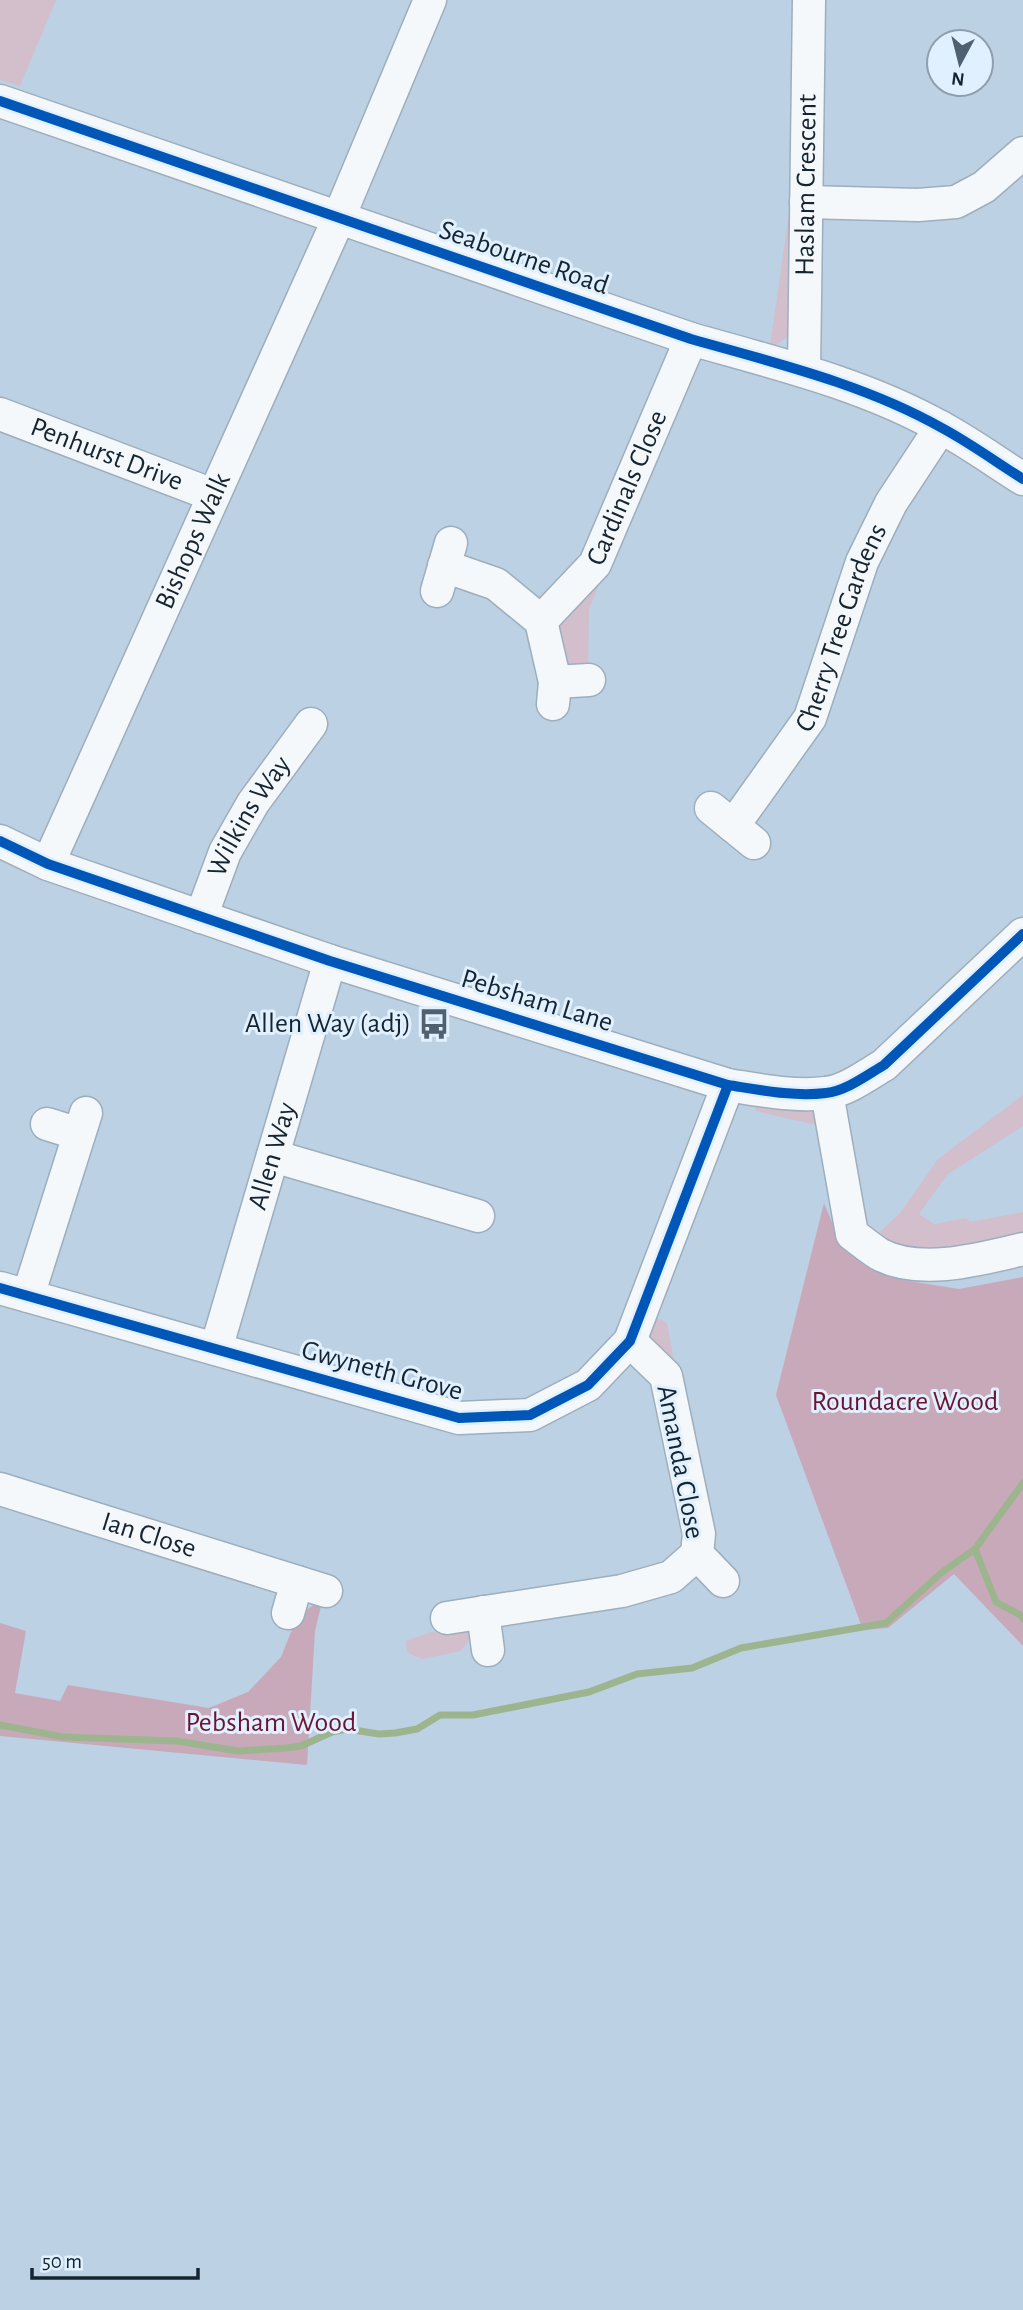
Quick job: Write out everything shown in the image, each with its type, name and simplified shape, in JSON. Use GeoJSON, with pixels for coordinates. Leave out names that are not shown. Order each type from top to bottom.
{"type":"FeatureCollection","features":[{"type":"Feature","properties":{"kind":"street"},"geometry":{"type":"LineString","coordinates":[[337,218],[430,0]]}},
{"type":"Feature","properties":{"kind":"street","name":"Haslam Crescent"},"geometry":{"type":"LineString","coordinates":[[804,371],[809,0]]}},
{"type":"Feature","properties":{"kind":"street","name":"Seabourne Road"},"geometry":{"type":"LineString","coordinates":[[0,101],[691,339],[804,371],[875,396],[941,427],[1023,479]]}},
{"type":"Feature","properties":{"kind":"street"},"geometry":{"type":"LineString","coordinates":[[806,202],[918,205],[956,202],[985,187],[1023,153]]}},
{"type":"Feature","properties":{"kind":"street","name":"Bishops Walk"},"geometry":{"type":"LineString","coordinates":[[48,864],[337,218]]}},
{"type":"Feature","properties":{"kind":"street","name":"Cardinals Close"},"geometry":{"type":"LineString","coordinates":[[541,621],[595,564],[691,339]]}},
{"type":"Feature","properties":{"kind":"street","name":"Penhurst Drive"},"geometry":{"type":"LineString","coordinates":[[0,414],[213,495]]}},
{"type":"Feature","properties":{"kind":"street","name":"Cherry Tree Gardens"},"geometry":{"type":"LineString","coordinates":[[732,826],[810,718],[862,562],[891,503],[941,427]]}},
{"type":"Feature","properties":{"kind":"street"},"geometry":{"type":"LineString","coordinates":[[444,567],[496,584],[541,621],[554,693],[589,680]]}},
{"type":"Feature","properties":{"kind":"street","name":"Wilkins Way"},"geometry":{"type":"LineString","coordinates":[[201,917],[225,852],[247,813],[309,723]]}},
{"type":"Feature","properties":{"kind":"street","name":"Pebsham Lane"},"geometry":{"type":"LineString","coordinates":[[0,841],[48,864],[330,961],[729,1085],[778,1093],[827,1093],[858,1081],[884,1065],[1023,934]]}},
{"type":"Feature","properties":{"kind":"street","name":"Allen Way"},"geometry":{"type":"LineString","coordinates":[[216,1349],[330,961]]}},
{"type":"Feature","properties":{"kind":"street","name":"Gwyneth Grove"},"geometry":{"type":"LineString","coordinates":[[14,1292],[458,1418],[530,1415],[588,1384],[631,1341],[729,1085]]}},
{"type":"Feature","properties":{"kind":"street"},"geometry":{"type":"LineString","coordinates":[[827,1093],[852,1234],[880,1255],[908,1263],[960,1264],[1023,1249]]}},
{"type":"Feature","properties":{"kind":"street"},"geometry":{"type":"LineString","coordinates":[[14,1292],[82,1123],[47,1124]]}},
{"type":"Feature","properties":{"kind":"street"},"geometry":{"type":"LineString","coordinates":[[273,1156],[459,1218]]}},
{"type":"Feature","properties":{"kind":"street","name":"Amanda Close"},"geometry":{"type":"LineString","coordinates":[[447,1618],[634,1587],[671,1577],[697,1554],[699,1534],[666,1376],[631,1341]]}},
{"type":"Feature","properties":{"kind":"street","name":"Ian Close"},"geometry":{"type":"LineString","coordinates":[[0,1489],[327,1591]]}},
{"type":"Feature","properties":{"kind":"street","name":"Amanda Close"},"geometry":{"type":"LineString","coordinates":[[697,1554],[723,1581]]}},
{"type":"Feature","properties":{"kind":"street"},"geometry":{"type":"LineString","coordinates":[[288,1613],[297,1582]]}},
{"type":"Feature","properties":{"kind":"street"},"geometry":{"type":"LineString","coordinates":[[483,1612],[488,1650]]}},
{"type":"Feature","properties":{"kind":"shaded area"},"geometry":{"type":"Polygon","coordinates":[[[0,0],[56,0],[20,86],[0,80],[0,0]]]}},
{"type":"Feature","properties":{"kind":"shaded area"},"geometry":{"type":"Polygon","coordinates":[[[795,204],[793,321],[786,338],[773,347],[770,346],[790,207],[795,204]]]}},
{"type":"Feature","properties":{"kind":"shaded area"},"geometry":{"type":"Polygon","coordinates":[[[602,576],[589,610],[588,669],[575,670],[563,664],[555,620],[602,576]]]}},
{"type":"Feature","properties":{"kind":"shaded area"},"geometry":{"type":"Polygon","coordinates":[[[1023,1095],[1023,1126],[948,1174],[919,1214],[934,1224],[966,1218],[970,1222],[1023,1212],[1023,1232],[953,1247],[898,1250],[887,1243],[878,1234],[901,1212],[938,1159],[1023,1095]]]}},
{"type":"Feature","properties":{"kind":"shaded area"},"geometry":{"type":"Polygon","coordinates":[[[756,1102],[807,1106],[816,1112],[821,1126],[755,1111],[756,1102]]]}},
{"type":"Feature","properties":{"kind":"shaded area"},"geometry":{"type":"Polygon","coordinates":[[[660,1319],[667,1323],[674,1361],[646,1336],[651,1320],[660,1319]]]}},
{"type":"Feature","properties":{"kind":"shaded area"},"geometry":{"type":"Polygon","coordinates":[[[462,1625],[475,1632],[461,1651],[422,1659],[407,1652],[406,1641],[462,1625]]]}},
{"type":"Feature","properties":{"kind":"green space","name":"Roundacre Wood"},"geometry":{"type":"Polygon","coordinates":[[[824,1203],[839,1239],[850,1249],[903,1280],[959,1289],[1023,1277],[1023,1646],[954,1574],[888,1628],[863,1630],[776,1395],[824,1203]]]}},
{"type":"Feature","properties":{"kind":"green space","name":"Pebsham Wood"},"geometry":{"type":"Polygon","coordinates":[[[323,1598],[315,1631],[307,1765],[0,1736],[0,1623],[26,1631],[15,1693],[60,1701],[68,1685],[209,1708],[248,1692],[281,1657],[297,1617],[323,1598]]]}},
{"type":"Feature","properties":{"kind":"waterway"},"geometry":{"type":"LineString","coordinates":[[0,1725],[63,1737],[177,1741],[238,1751],[286,1748],[301,1746],[332,1732],[347,1729],[379,1734],[417,1729],[440,1715],[473,1715],[589,1692],[637,1674],[692,1668],[741,1648],[886,1623],[941,1573],[975,1549],[1023,1483]]}},
{"type":"Feature","properties":{"kind":"waterway"},"geometry":{"type":"LineString","coordinates":[[975,1549],[996,1602],[1023,1619]]}},
{"type":"Feature","properties":{"kind":"cycle path"},"geometry":{"type":"LineString","coordinates":[[0,101],[691,339],[850,387],[942,428],[1023,479]]}},
{"type":"Feature","properties":{"kind":"cycle path"},"geometry":{"type":"LineString","coordinates":[[0,841],[48,864],[330,961],[728,1085],[789,1094],[834,1092],[884,1065],[1023,934]]}},
{"type":"Feature","properties":{"kind":"cycle path"},"geometry":{"type":"LineString","coordinates":[[0,1288],[459,1418],[530,1415],[588,1385],[630,1341],[728,1085]]}},
{"type":"Feature","properties":{"kind":"place","name":"Allen Way (adj)"},"geometry":{"type":"Point","coordinates":[434,1024]}}]}
